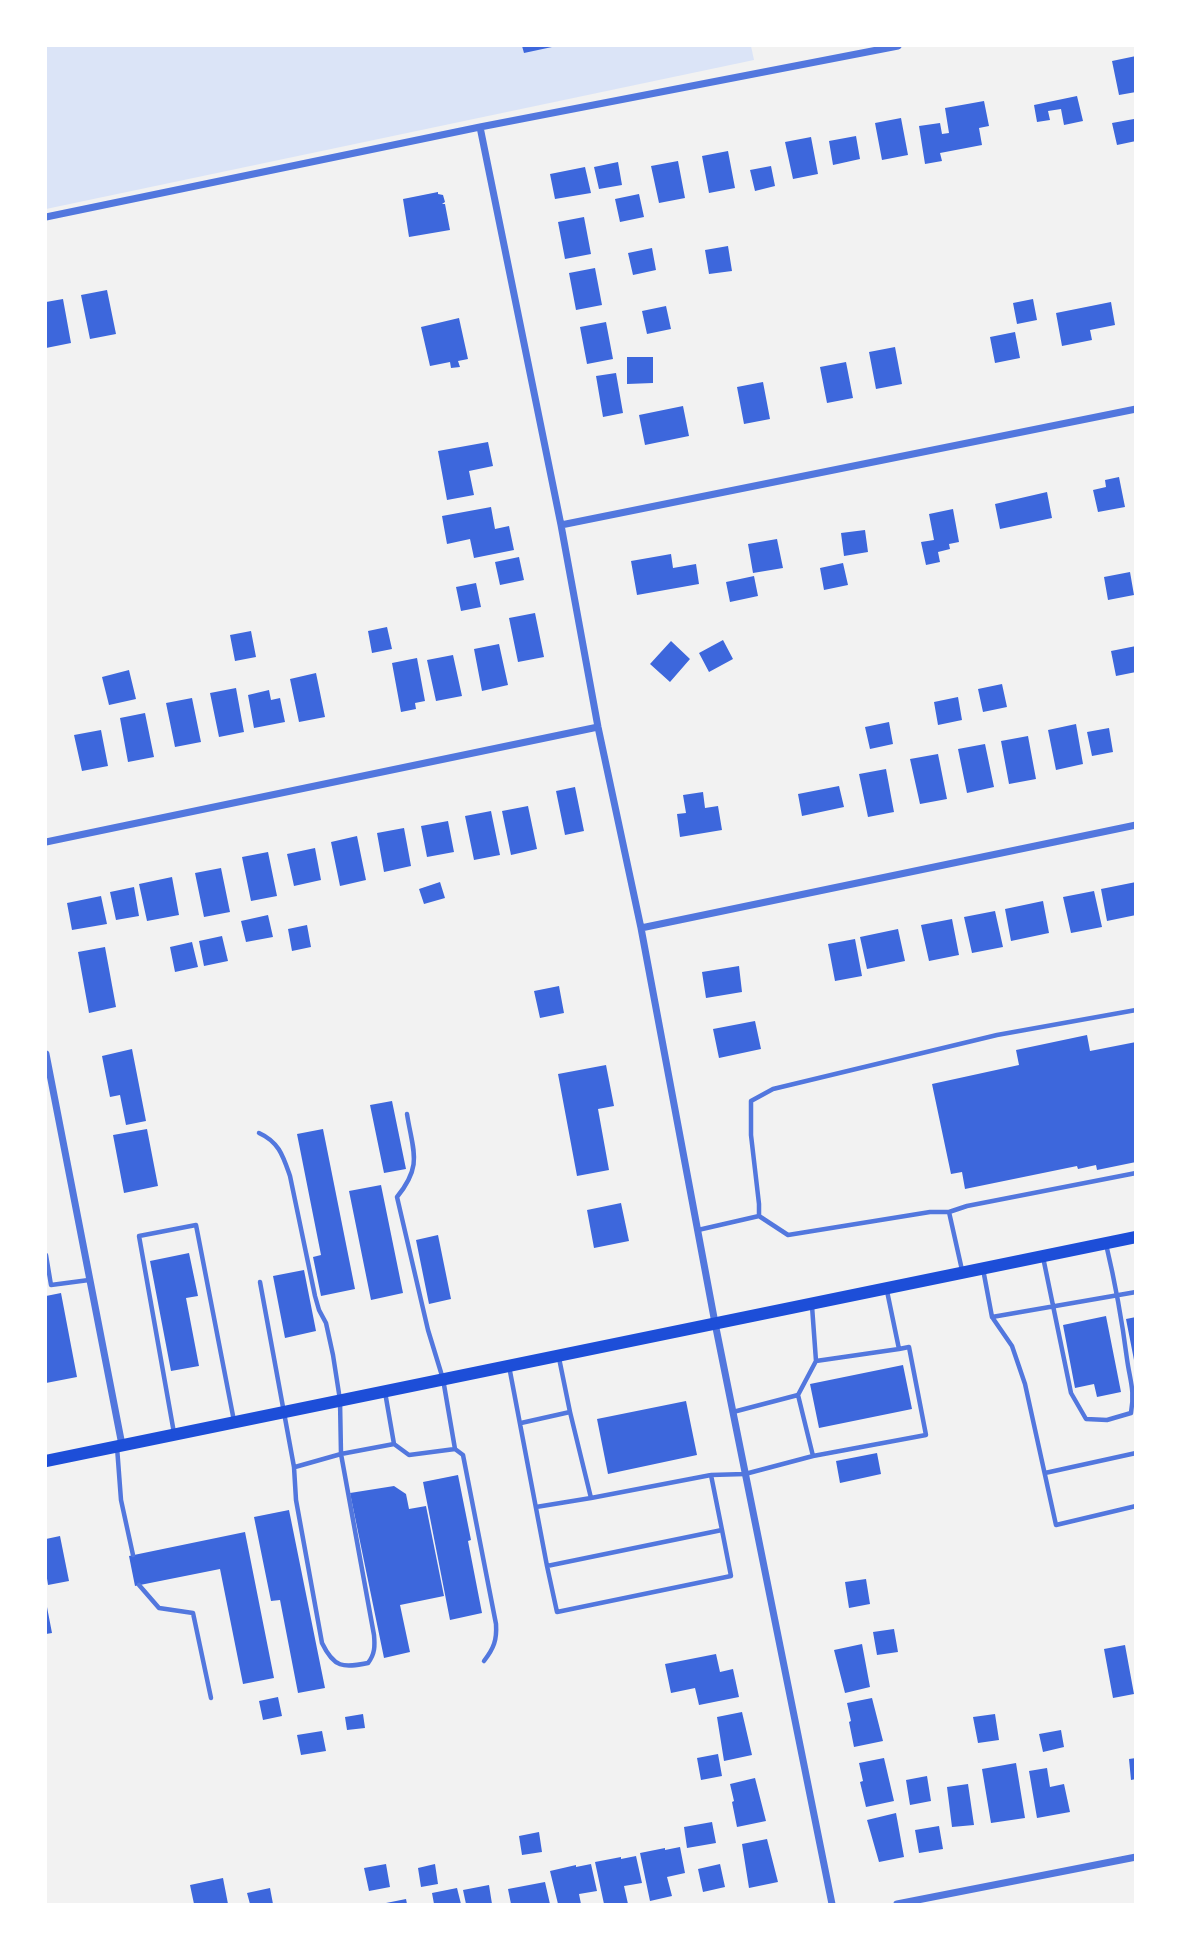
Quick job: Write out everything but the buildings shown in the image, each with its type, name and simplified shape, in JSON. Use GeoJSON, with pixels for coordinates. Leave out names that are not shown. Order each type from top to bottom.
{"type":"FeatureCollection","features":[{"type":"Feature","properties":{"kind":"main road"},"geometry":{"type":"LineString","coordinates":[[46,1461],[1136,1237]]}},
{"type":"Feature","properties":{"kind":"street"},"geometry":{"type":"LineString","coordinates":[[46,217],[480,127],[898,46]]}},
{"type":"Feature","properties":{"kind":"street"},"geometry":{"type":"LineString","coordinates":[[480,127],[561,525],[598,727],[641,928],[715,1323],[832,1905]]}},
{"type":"Feature","properties":{"kind":"street"},"geometry":{"type":"LineString","coordinates":[[561,525],[1136,409]]}},
{"type":"Feature","properties":{"kind":"street"},"geometry":{"type":"LineString","coordinates":[[46,842],[598,727]]}},
{"type":"Feature","properties":{"kind":"street"},"geometry":{"type":"LineString","coordinates":[[641,928],[1136,825]]}},
{"type":"Feature","properties":{"kind":"street"},"geometry":{"type":"LineString","coordinates":[[46,1054],[120,1446]]}},
{"type":"Feature","properties":{"kind":"street"},"geometry":{"type":"LineString","coordinates":[[897,1905],[931,1901],[1136,1857]]}},
{"type":"Feature","properties":{"kind":"lane"},"geometry":{"type":"LineString","coordinates":[[759,1216],[751,1135],[751,1101],[773,1089],[998,1035],[1136,1010]]}},
{"type":"Feature","properties":{"kind":"lane"},"geometry":{"type":"LineString","coordinates":[[407,1114],[416,1164],[408,1183],[397,1197],[428,1330],[443,1379],[455,1448],[463,1455],[496,1624],[497,1639],[484,1661]]}},
{"type":"Feature","properties":{"kind":"lane"},"geometry":{"type":"LineString","coordinates":[[259,1133],[272,1139],[284,1158],[315,1296],[326,1323],[333,1355],[340,1400],[341,1454],[374,1635],[375,1649],[369,1663],[349,1667],[340,1665],[329,1657],[322,1643],[296,1500],[294,1467],[260,1282]]}},
{"type":"Feature","properties":{"kind":"lane"},"geometry":{"type":"LineString","coordinates":[[698,1230],[759,1216],[788,1235],[930,1212],[949,1212],[967,1206],[1136,1174]]}},
{"type":"Feature","properties":{"kind":"lane"},"geometry":{"type":"LineString","coordinates":[[949,1212],[963,1272]]}},
{"type":"Feature","properties":{"kind":"lane"},"geometry":{"type":"LineString","coordinates":[[174,1434],[139,1236],[196,1226],[234,1422]]}},
{"type":"Feature","properties":{"kind":"lane"},"geometry":{"type":"LineString","coordinates":[[1106,1243],[1118,1295],[1136,1402]]}},
{"type":"Feature","properties":{"kind":"lane"},"geometry":{"type":"LineString","coordinates":[[46,1255],[48,1286],[90,1280]]}},
{"type":"Feature","properties":{"kind":"lane"},"geometry":{"type":"LineString","coordinates":[[1042,1256],[1071,1393],[1086,1419],[1107,1420],[1131,1413],[1134,1395]]}},
{"type":"Feature","properties":{"kind":"lane"},"geometry":{"type":"LineString","coordinates":[[983,1268],[992,1317],[1012,1346],[1025,1384],[1056,1525],[1136,1506]]}},
{"type":"Feature","properties":{"kind":"lane"},"geometry":{"type":"LineString","coordinates":[[887,1288],[899,1349]]}},
{"type":"Feature","properties":{"kind":"lane"},"geometry":{"type":"LineString","coordinates":[[992,1317],[1136,1292]]}},
{"type":"Feature","properties":{"kind":"lane"},"geometry":{"type":"LineString","coordinates":[[812,1303],[816,1361],[798,1395],[813,1456]]}},
{"type":"Feature","properties":{"kind":"lane"},"geometry":{"type":"LineString","coordinates":[[536,1507],[711,1475],[745,1474],[813,1456],[926,1434],[909,1347],[816,1361]]}},
{"type":"Feature","properties":{"kind":"lane"},"geometry":{"type":"LineString","coordinates":[[558,1355],[592,1497]]}},
{"type":"Feature","properties":{"kind":"lane"},"geometry":{"type":"LineString","coordinates":[[509,1366],[557,1612],[731,1576],[711,1475]]}},
{"type":"Feature","properties":{"kind":"lane"},"geometry":{"type":"LineString","coordinates":[[385,1391],[394,1444],[409,1455],[455,1448]]}},
{"type":"Feature","properties":{"kind":"lane"},"geometry":{"type":"LineString","coordinates":[[733,1412],[798,1395]]}},
{"type":"Feature","properties":{"kind":"lane"},"geometry":{"type":"LineString","coordinates":[[521,1423],[570,1412]]}},
{"type":"Feature","properties":{"kind":"lane"},"geometry":{"type":"LineString","coordinates":[[294,1467],[341,1454],[394,1444]]}},
{"type":"Feature","properties":{"kind":"lane"},"geometry":{"type":"LineString","coordinates":[[120,1446],[121,1500],[133,1555]]}},
{"type":"Feature","properties":{"kind":"lane"},"geometry":{"type":"LineString","coordinates":[[1045,1473],[1136,1453]]}},
{"type":"Feature","properties":{"kind":"lane"},"geometry":{"type":"LineString","coordinates":[[547,1566],[722,1530]]}},
{"type":"Feature","properties":{"kind":"lane"},"geometry":{"type":"LineString","coordinates":[[139,1585],[159,1608],[193,1613],[211,1698]]}},
{"type":"Feature","properties":{"kind":"shaded area"},"geometry":{"type":"Polygon","coordinates":[[[46,46],[751,46],[754,60],[46,209],[46,46]]]}}]}
